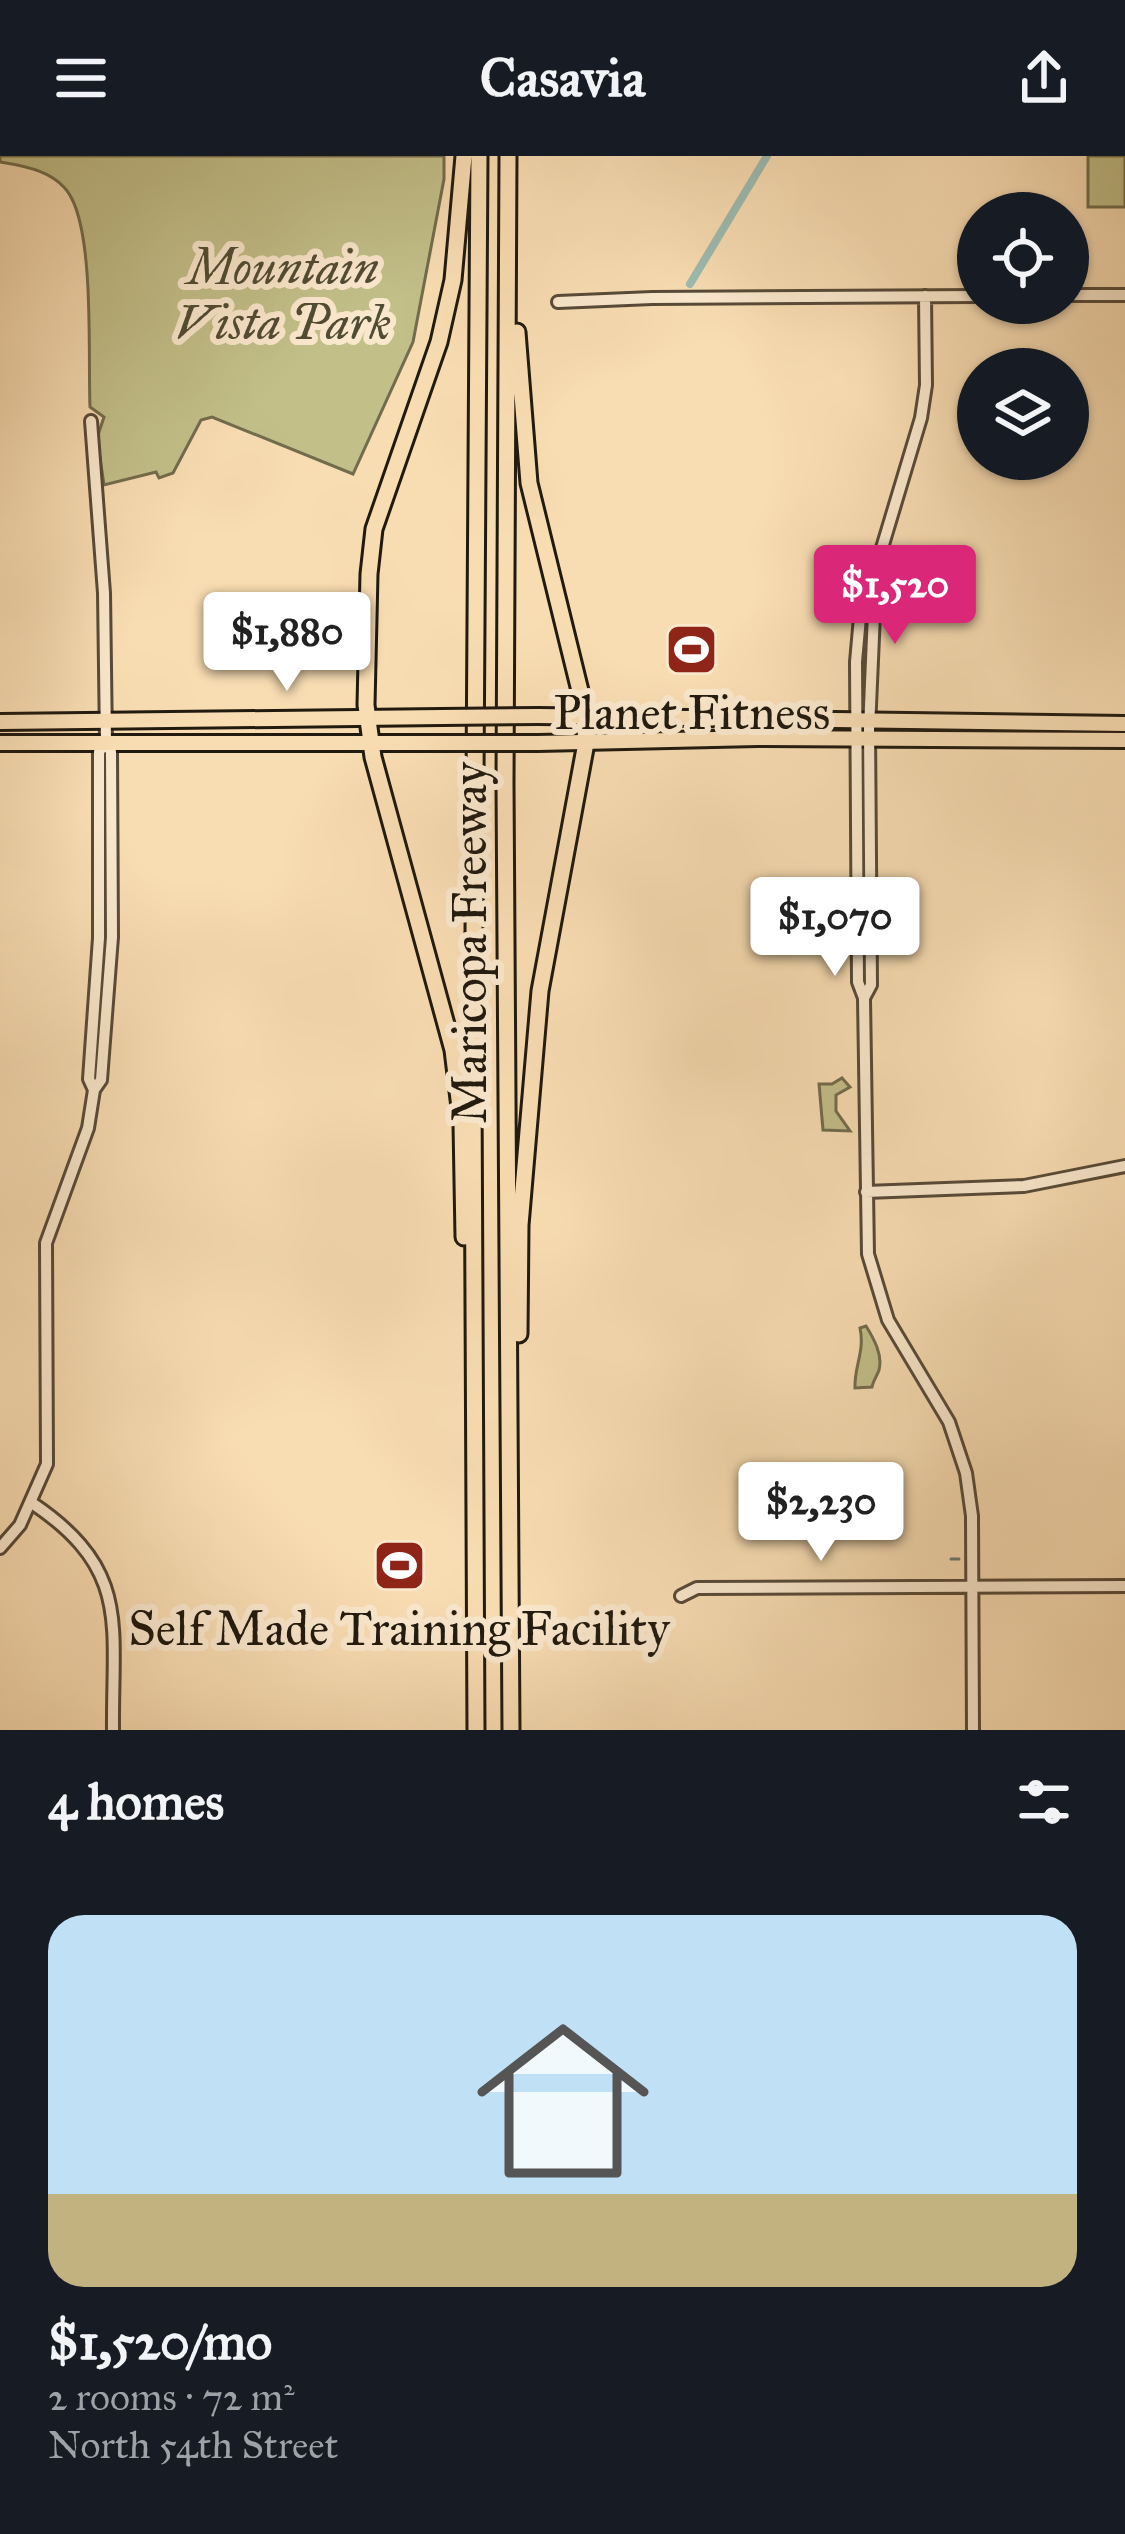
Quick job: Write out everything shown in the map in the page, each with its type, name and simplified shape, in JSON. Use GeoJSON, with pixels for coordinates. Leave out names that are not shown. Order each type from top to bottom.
{"type":"FeatureCollection","features":[{"type":"Feature","properties":{"kind":"highway"},"geometry":{"type":"LineString","coordinates":[[464,156],[453,280],[440,342],[374,529],[367,717],[453,1050],[462,1124],[466,1342],[476,1444]]}},
{"type":"Feature","properties":{"kind":"highway","name":"Maricopa Freeway"},"geometry":{"type":"LineString","coordinates":[[476,1730],[473,1090],[479,156]]}},
{"type":"Feature","properties":{"kind":"highway","name":"Maricopa Freeway"},"geometry":{"type":"LineString","coordinates":[[508,156],[505,783],[512,1730]]}},
{"type":"Feature","properties":{"kind":"highway"},"geometry":{"type":"LineString","coordinates":[[508,178],[524,455],[586,742],[540,991],[522,1201],[519,1340],[510,1444]]}},
{"type":"Feature","properties":{"kind":"main road"},"geometry":{"type":"LineString","coordinates":[[0,743],[367,717],[1125,724]]}},
{"type":"Feature","properties":{"kind":"main road"},"geometry":{"type":"LineString","coordinates":[[0,722],[106,732],[371,744],[1125,740]]}},
{"type":"Feature","properties":{"kind":"street"},"geometry":{"type":"LineString","coordinates":[[1089,296],[1125,295]]}},
{"type":"Feature","properties":{"kind":"street"},"geometry":{"type":"LineString","coordinates":[[925,296],[926,385],[921,418],[876,568],[862,719],[858,982],[864,998],[868,1254],[888,1320],[949,1422],[962,1454],[970,1495],[974,1730]]}},
{"type":"Feature","properties":{"kind":"street"},"geometry":{"type":"LineString","coordinates":[[558,302],[957,296]]}},
{"type":"Feature","properties":{"kind":"street"},"geometry":{"type":"LineString","coordinates":[[0,1548],[20,1525],[47,1464],[46,1243],[88,1128],[94,1090],[89,1079],[100,938],[99,752],[106,732],[104,593],[91,421]]}},
{"type":"Feature","properties":{"kind":"street"},"geometry":{"type":"LineString","coordinates":[[866,1192],[1030,1185],[1125,1166]]}},
{"type":"Feature","properties":{"kind":"street"},"geometry":{"type":"LineString","coordinates":[[32,1503],[78,1537],[103,1578],[112,1620],[113,1730]]}},
{"type":"Feature","properties":{"kind":"street"},"geometry":{"type":"LineString","coordinates":[[681,1596],[697,1588],[1125,1586]]}},
{"type":"Feature","properties":{"kind":"green space","name":"Mountain Vista Park"},"geometry":{"type":"Polygon","coordinates":[[[0,156],[444,156],[444,179],[413,342],[353,474],[212,417],[201,420],[173,473],[159,478],[156,472],[104,485],[97,438],[104,417],[90,407],[87,270],[79,218],[59,182],[31,168],[0,162],[0,156]]]}},
{"type":"Feature","properties":{"kind":"green space"},"geometry":{"type":"Polygon","coordinates":[[[1088,156],[1125,156],[1125,207],[1089,207],[1088,156]]]}},
{"type":"Feature","properties":{"kind":"green space"},"geometry":{"type":"Polygon","coordinates":[[[842,1078],[850,1087],[836,1095],[836,1111],[850,1131],[823,1130],[819,1084],[842,1078]]]}},
{"type":"Feature","properties":{"kind":"green space"},"geometry":{"type":"Polygon","coordinates":[[[866,1326],[879,1353],[879,1370],[872,1387],[855,1388],[860,1328],[866,1326]]]}},
{"type":"Feature","properties":{"kind":"waterway"},"geometry":{"type":"LineString","coordinates":[[690,284],[767,156]]}},
{"type":"Feature","properties":{"kind":"waterway"},"geometry":{"type":"LineString","coordinates":[[951,1559],[959,1559]]}},
{"type":"Feature","properties":{"kind":"place","name":"Planet Fitness"},"geometry":{"type":"Point","coordinates":[692,649]}},
{"type":"Feature","properties":{"kind":"place","name":"Self Made Training Facility"},"geometry":{"type":"Point","coordinates":[399,1565]}}]}
